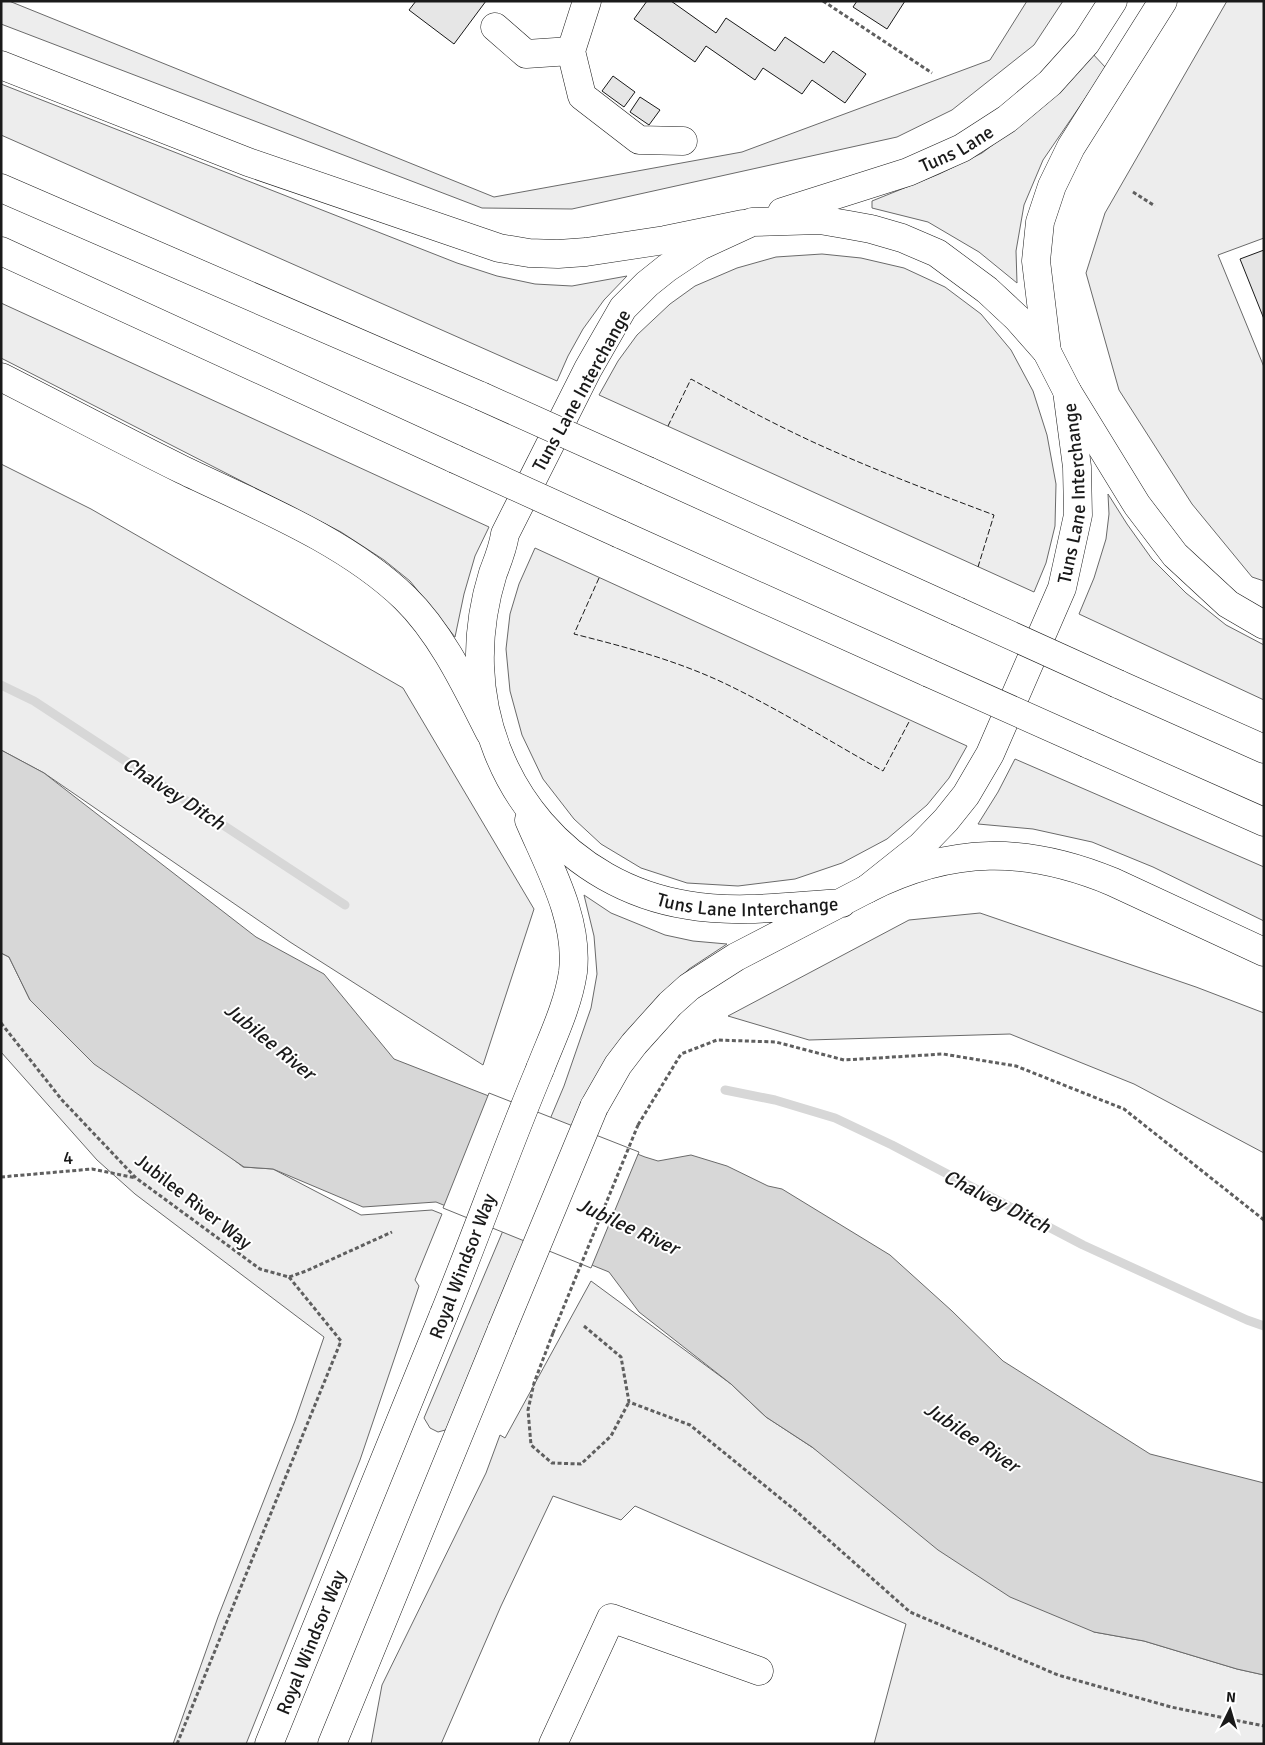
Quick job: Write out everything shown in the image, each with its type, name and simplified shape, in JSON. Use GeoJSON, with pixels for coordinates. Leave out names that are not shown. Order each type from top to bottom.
{"type":"FeatureCollection","features":[{"type":"Feature","properties":{"kind":"main road"},"geometry":{"type":"LineString","coordinates":[[587,1],[571,51],[582,96],[638,140],[683,141]]}},
{"type":"Feature","properties":{"kind":"main road","name":"Tuns Lane"},"geometry":{"type":"LineString","coordinates":[[747,223],[908,172],[962,148],[1008,119],[1050,83],[1086,43],[1113,1]]}},
{"type":"Feature","properties":{"kind":"main road"},"geometry":{"type":"LineString","coordinates":[[1047,352],[1036,261],[1040,222],[1052,186],[1071,147],[1163,1]]}},
{"type":"Feature","properties":{"kind":"main road"},"geometry":{"type":"LineString","coordinates":[[495,27],[526,54],[571,51]]}},
{"type":"Feature","properties":{"kind":"main road"},"geometry":{"type":"LineString","coordinates":[[1,65],[248,162],[499,248],[529,253],[558,254],[586,252],[665,240],[747,223]]}},
{"type":"Feature","properties":{"kind":"main road"},"geometry":{"type":"LineString","coordinates":[[1,188],[481,396],[1264,749]]}},
{"type":"Feature","properties":{"kind":"main road","name":"Tuns Lane Interchange"},"geometry":{"type":"LineString","coordinates":[[820,220],[871,229],[937,253],[987,290],[1017,318],[1047,352],[1067,391],[1077,467],[1078,515],[1062,588],[990,754],[966,795],[946,820],[921,846],[867,889],[842,903],[716,908],[670,902],[636,891],[610,879],[587,865],[561,844],[526,805],[513,783],[490,733],[484,702],[480,666],[481,632],[489,590],[503,547],[505,534],[588,369],[623,308],[647,284],[666,268],[700,246],[747,223],[820,220]]}},
{"type":"Feature","properties":{"kind":"main road"},"geometry":{"type":"LineString","coordinates":[[1,251],[620,534],[1264,822]]}},
{"type":"Feature","properties":{"kind":"main road"},"geometry":{"type":"LineString","coordinates":[[1,377],[153,455],[287,520],[352,556],[379,575],[407,600],[434,634],[458,671],[490,733]]}},
{"type":"Feature","properties":{"kind":"main road"},"geometry":{"type":"LineString","coordinates":[[1067,391],[1137,505],[1175,555],[1228,604],[1264,625]]}},
{"type":"Feature","properties":{"kind":"main road","name":"Royal Windsor Way"},"geometry":{"type":"LineString","coordinates":[[268,1744],[471,1247],[512,1135],[540,1070],[569,993],[574,951],[562,898],[513,783]]}},
{"type":"Feature","properties":{"kind":"main road"},"geometry":{"type":"LineString","coordinates":[[867,889],[910,870],[935,862],[964,857],[995,855],[1045,860],[1089,872],[1264,952]]}},
{"type":"Feature","properties":{"kind":"main road"},"geometry":{"type":"LineString","coordinates":[[332,1744],[594,1107],[618,1065],[670,1004],[690,987],[711,972],[744,953],[842,903]]}},
{"type":"Feature","properties":{"kind":"main road"},"geometry":{"type":"LineString","coordinates":[[553,1744],[611,1618],[759,1671]]}},
{"type":"Feature","properties":{"kind":"main road"},"geometry":{"type":"LineString","coordinates":[[347,1744],[348,1703]]}},
{"type":"Feature","properties":{"kind":"path"},"geometry":{"type":"LineString","coordinates":[[823,1],[932,73]]}},
{"type":"Feature","properties":{"kind":"path"},"geometry":{"type":"LineString","coordinates":[[1133,192],[1155,206]]}},
{"type":"Feature","properties":{"kind":"path","name":"Jubilee River Way"},"geometry":{"type":"LineString","coordinates":[[1,1023],[62,1100],[136,1178],[260,1269],[289,1277]]}},
{"type":"Feature","properties":{"kind":"path"},"geometry":{"type":"LineString","coordinates":[[584,1326],[621,1357],[629,1402],[611,1436],[580,1464],[552,1463],[531,1445],[528,1410],[534,1383],[638,1126],[681,1054],[717,1040],[776,1042],[844,1060],[942,1054],[1016,1066],[1124,1109],[1264,1220]]}},
{"type":"Feature","properties":{"kind":"path","name":"4"},"geometry":{"type":"LineString","coordinates":[[1,1177],[92,1169],[136,1178]]}},
{"type":"Feature","properties":{"kind":"path"},"geometry":{"type":"LineString","coordinates":[[177,1744],[341,1341],[289,1277],[392,1232]]}},
{"type":"Feature","properties":{"kind":"path"},"geometry":{"type":"LineString","coordinates":[[629,1402],[690,1425],[796,1511],[910,1612],[1058,1675],[1171,1708],[1264,1726]]}},
{"type":"Feature","properties":{"kind":"shaded area"},"geometry":{"type":"Polygon","coordinates":[[[1,1],[9,1],[494,197],[742,152],[990,60],[1027,1],[1063,1],[1034,45],[952,110],[897,137],[572,209],[482,208],[1,24],[1,1]]]}},
{"type":"Feature","properties":{"kind":"shaded area"},"geometry":{"type":"Polygon","coordinates":[[[1227,1],[1264,1],[1264,238],[1218,255],[1264,367],[1264,581],[1252,577],[1192,504],[1119,390],[1086,273],[1105,213],[1227,1]]]}},
{"type":"Feature","properties":{"kind":"shaded area"},"geometry":{"type":"Polygon","coordinates":[[[1091,52],[1106,68],[1043,160],[1024,205],[1016,251],[1017,283],[979,252],[928,222],[872,208],[872,201],[939,174],[982,153],[1050,101],[1091,52]]]}},
{"type":"Feature","properties":{"kind":"shaded area"},"geometry":{"type":"Polygon","coordinates":[[[1,84],[457,263],[497,276],[535,284],[572,286],[627,276],[604,300],[583,329],[557,381],[1,135],[1,84]]]}},
{"type":"Feature","properties":{"kind":"shaded area"},"geometry":{"type":"Polygon","coordinates":[[[822,254],[861,258],[904,268],[945,287],[981,314],[1011,350],[1033,391],[1047,435],[1056,484],[1055,526],[1046,563],[1034,592],[599,395],[618,361],[637,335],[670,304],[695,286],[737,268],[776,257],[822,254]]]}},
{"type":"Feature","properties":{"kind":"shaded area"},"geometry":{"type":"Polygon","coordinates":[[[1,303],[489,527],[475,556],[464,594],[455,637],[410,581],[384,560],[341,532],[1,358],[1,303]]]}},
{"type":"Feature","properties":{"kind":"shaded area"},"geometry":{"type":"Polygon","coordinates":[[[1,464],[91,509],[403,688],[534,909],[483,1065],[290,942],[44,773],[1,750],[1,464]]]}},
{"type":"Feature","properties":{"kind":"shaded area"},"geometry":{"type":"Polygon","coordinates":[[[1108,494],[1152,559],[1186,593],[1226,625],[1264,645],[1264,700],[1079,614],[1094,578],[1106,539],[1109,514],[1108,494]]]}},
{"type":"Feature","properties":{"kind":"shaded area"},"geometry":{"type":"Polygon","coordinates":[[[535,548],[967,746],[949,778],[927,805],[887,839],[842,863],[795,879],[738,886],[687,883],[641,868],[601,844],[574,819],[543,779],[522,735],[510,691],[506,649],[510,614],[519,584],[535,548]]]}},
{"type":"Feature","properties":{"kind":"shaded area"},"geometry":{"type":"Polygon","coordinates":[[[1015,759],[1264,867],[1264,921],[1153,867],[1092,842],[1033,829],[978,824],[998,792],[1015,759]]]}},
{"type":"Feature","properties":{"kind":"shaded area"},"geometry":{"type":"Polygon","coordinates":[[[584,895],[611,913],[665,935],[693,941],[727,944],[689,969],[653,1003],[449,1429],[438,1432],[430,1428],[424,1418],[564,1086],[591,1008],[597,974],[594,936],[584,895]]]}},
{"type":"Feature","properties":{"kind":"shaded area"},"geometry":{"type":"Polygon","coordinates":[[[980,913],[1196,987],[1264,1013],[1264,1153],[1134,1084],[1010,1034],[809,1040],[728,1016],[909,920],[980,913]]]}},
{"type":"Feature","properties":{"kind":"shaded area"},"geometry":{"type":"Polygon","coordinates":[[[1,953],[9,957],[30,1000],[243,1167],[273,1169],[361,1215],[432,1210],[442,1214],[415,1280],[419,1286],[360,1460],[246,1744],[173,1744],[218,1617],[295,1421],[324,1337],[135,1194],[97,1160],[1,1052],[1,953]]]}},
{"type":"Feature","properties":{"kind":"shaded area"},"geometry":{"type":"Polygon","coordinates":[[[591,1281],[731,1384],[766,1417],[1094,1632],[1144,1641],[1237,1669],[1264,1675],[1264,1744],[874,1744],[906,1624],[635,1506],[621,1520],[553,1496],[501,1606],[441,1744],[371,1744],[382,1685],[486,1473],[500,1435],[505,1438],[591,1281]]]}},
{"type":"Feature","properties":{"kind":"water","name":"Jubilee River"},"geometry":{"type":"Polygon","coordinates":[[[1,750],[44,773],[256,937],[324,974],[394,1059],[645,1157],[658,1161],[691,1155],[727,1166],[768,1186],[782,1189],[890,1255],[952,1311],[1003,1361],[1150,1454],[1264,1483],[1264,1675],[1237,1669],[1144,1641],[1094,1632],[1010,1597],[938,1550],[812,1447],[766,1417],[731,1384],[639,1312],[609,1272],[436,1202],[363,1207],[273,1169],[244,1167],[94,1064],[30,1000],[9,957],[1,953],[1,750]]]}},
{"type":"Feature","properties":{"kind":"pier"},"geometry":{"type":"Polygon","coordinates":[[[489,1093],[639,1152],[591,1268],[443,1208],[489,1093]]]}},
{"type":"Feature","properties":{"kind":"building"},"geometry":{"type":"Polygon","coordinates":[[[416,1],[486,1],[454,44],[409,10],[416,1]]]}},
{"type":"Feature","properties":{"kind":"building"},"geometry":{"type":"Polygon","coordinates":[[[647,1],[671,1],[716,33],[726,18],[775,51],[785,37],[824,63],[833,51],[866,74],[845,103],[812,80],[802,94],[763,68],[755,80],[706,46],[695,62],[634,19],[647,1]]]}},
{"type":"Feature","properties":{"kind":"building"},"geometry":{"type":"Polygon","coordinates":[[[857,1],[905,1],[887,29],[853,7],[857,1]]]}},
{"type":"Feature","properties":{"kind":"building"},"geometry":{"type":"Polygon","coordinates":[[[613,76],[635,92],[624,107],[602,91],[613,76]]]}},
{"type":"Feature","properties":{"kind":"building"},"geometry":{"type":"Polygon","coordinates":[[[640,97],[660,110],[649,125],[630,112],[640,97]]]}},
{"type":"Feature","properties":{"kind":"building"},"geometry":{"type":"Polygon","coordinates":[[[1264,250],[1264,319],[1240,259],[1264,250]]]}},
{"type":"Feature","properties":{"kind":"waterway","name":"Chalvey Ditch"},"geometry":{"type":"LineString","coordinates":[[1,685],[34,701],[345,905]]}},
{"type":"Feature","properties":{"kind":"waterway","name":"Chalvey Ditch"},"geometry":{"type":"LineString","coordinates":[[725,1090],[775,1100],[835,1118],[892,1145],[1083,1245],[1264,1326]]}},
{"type":"Feature","properties":{"kind":"fence"},"geometry":{"type":"LineString","coordinates":[[668,426],[691,379],[813,442],[880,471],[994,515],[978,567]]}},
{"type":"Feature","properties":{"kind":"fence"},"geometry":{"type":"LineString","coordinates":[[599,578],[574,634],[652,655],[708,676],[766,704],[883,771],[910,720]]}}]}
